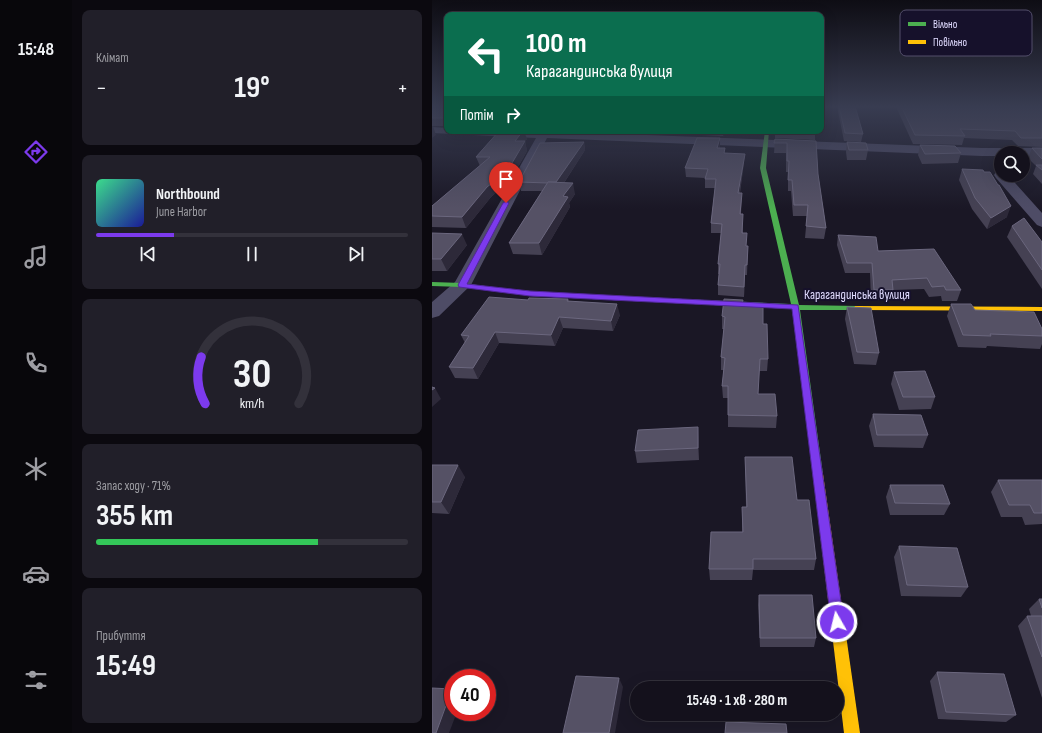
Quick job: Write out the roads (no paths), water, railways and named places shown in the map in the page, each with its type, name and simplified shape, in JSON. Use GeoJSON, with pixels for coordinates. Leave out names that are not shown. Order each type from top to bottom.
{"type":"FeatureCollection","features":[{"type":"Feature","properties":{"kind":"street"},"geometry":{"type":"LineString","coordinates":[[432,312],[462,285],[540,140]]}},
{"type":"Feature","properties":{"kind":"street"},"geometry":{"type":"LineString","coordinates":[[681,140],[982,152],[1042,152]]}},
{"type":"Feature","properties":{"kind":"street"},"geometry":{"type":"LineString","coordinates":[[766,140],[763,168],[796,307],[852,733]]}},
{"type":"Feature","properties":{"kind":"street"},"geometry":{"type":"LineString","coordinates":[[982,152],[994,167]]}},
{"type":"Feature","properties":{"kind":"street"},"geometry":{"type":"LineString","coordinates":[[1007,182],[1042,222]]}},
{"type":"Feature","properties":{"kind":"street","name":"Карагандинська вулиця"},"geometry":{"type":"LineString","coordinates":[[432,284],[462,285],[530,294],[796,307],[1042,309]]}}]}
